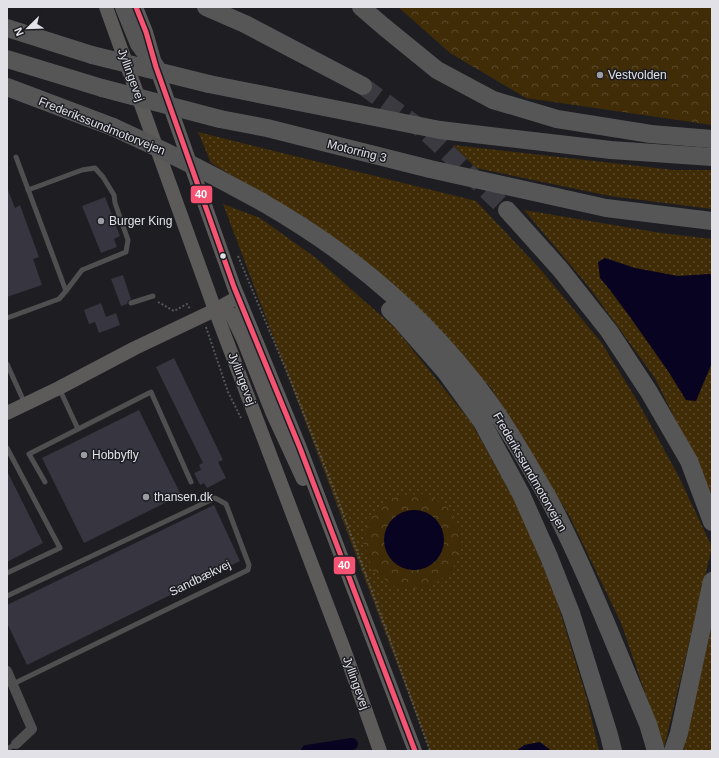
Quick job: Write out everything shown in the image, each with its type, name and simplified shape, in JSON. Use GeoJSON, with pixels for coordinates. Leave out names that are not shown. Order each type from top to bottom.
{"type":"FeatureCollection","features":[{"type":"Feature","properties":{"kind":"highway"},"geometry":{"type":"LineString","coordinates":[[124,7],[139,44],[156,67]]}},
{"type":"Feature","properties":{"kind":"highway"},"geometry":{"type":"LineString","coordinates":[[206,7],[245,24],[363,86]]}},
{"type":"Feature","properties":{"kind":"highway"},"geometry":{"type":"LineString","coordinates":[[361,7],[437,70],[492,100],[557,119],[651,134],[712,139]]}},
{"type":"Feature","properties":{"kind":"highway"},"geometry":{"type":"LineString","coordinates":[[7,28],[92,55],[209,84],[440,130],[611,150],[712,157]]}},
{"type":"Feature","properties":{"kind":"highway","name":"Motorring 3"},"geometry":{"type":"LineString","coordinates":[[7,59],[102,88],[220,119],[266,128],[430,169],[606,208],[712,221]]}},
{"type":"Feature","properties":{"kind":"highway","name":"Frederikssundmotorvejen"},"geometry":{"type":"LineString","coordinates":[[7,87],[113,127],[202,170],[262,202],[310,232],[352,261],[392,295],[429,331],[489,402],[514,440],[552,505],[578,557],[648,724],[656,751]]}},
{"type":"Feature","properties":{"kind":"highway"},"geometry":{"type":"LineString","coordinates":[[507,210],[560,269],[609,331],[649,392],[689,461],[712,522]]}},
{"type":"Feature","properties":{"kind":"highway"},"geometry":{"type":"LineString","coordinates":[[310,232],[402,322],[445,371],[482,422],[521,494],[549,557],[571,614],[613,751]]}},
{"type":"Feature","properties":{"kind":"highway"},"geometry":{"type":"LineString","coordinates":[[673,751],[679,733],[712,581]]}},
{"type":"Feature","properties":{"kind":"street","name":"Jyllingevej"},"geometry":{"type":"LineString","coordinates":[[106,7],[215,310],[342,645],[380,751]]}},
{"type":"Feature","properties":{"kind":"street"},"geometry":{"type":"LineString","coordinates":[[136,7],[238,297],[300,448],[415,751]]}},
{"type":"Feature","properties":{"kind":"street"},"geometry":{"type":"LineString","coordinates":[[7,413],[59,388],[135,348],[215,310],[238,297]]}},
{"type":"Feature","properties":{"kind":"street"},"geometry":{"type":"LineString","coordinates":[[215,310],[224,310],[231,314],[243,338],[272,412],[304,481],[326,517]]}},
{"type":"Feature","properties":{"kind":"street"},"geometry":{"type":"LineString","coordinates":[[7,671],[32,729],[12,747]]}},
{"type":"Feature","properties":{"kind":"lane"},"geometry":{"type":"LineString","coordinates":[[16,157],[66,291]]}},
{"type":"Feature","properties":{"kind":"lane"},"geometry":{"type":"LineString","coordinates":[[7,318],[59,299],[82,270],[126,252],[128,240],[115,203],[114,195],[103,177],[95,168],[82,170],[28,190]]}},
{"type":"Feature","properties":{"kind":"lane"},"geometry":{"type":"LineString","coordinates":[[131,303],[153,296]]}},
{"type":"Feature","properties":{"kind":"lane"},"geometry":{"type":"LineString","coordinates":[[7,364],[25,404]]}},
{"type":"Feature","properties":{"kind":"lane"},"geometry":{"type":"LineString","coordinates":[[59,388],[78,429]]}},
{"type":"Feature","properties":{"kind":"lane"},"geometry":{"type":"LineString","coordinates":[[46,482],[30,454],[150,392],[191,482]]}},
{"type":"Feature","properties":{"kind":"lane"},"geometry":{"type":"LineString","coordinates":[[7,448],[60,548],[7,574]]}},
{"type":"Feature","properties":{"kind":"lane","name":"Sandbækvej"},"geometry":{"type":"LineString","coordinates":[[7,596],[215,498],[226,504],[249,565],[248,570],[13,684]]}},
{"type":"Feature","properties":{"kind":"path"},"geometry":{"type":"LineString","coordinates":[[237,254],[292,384],[332,485],[430,751]]}},
{"type":"Feature","properties":{"kind":"path"},"geometry":{"type":"LineString","coordinates":[[153,296],[156,301],[174,311],[188,304],[194,319]]}},
{"type":"Feature","properties":{"kind":"green space","name":"Vestvolden"},"geometry":{"type":"Polygon","coordinates":[[[398,7],[712,7],[712,125],[526,98],[450,53],[398,7]]]}},
{"type":"Feature","properties":{"kind":"green space"},"geometry":{"type":"Polygon","coordinates":[[[198,132],[476,201],[541,270],[601,342],[638,402],[678,475],[712,547],[664,748],[621,623],[570,517],[491,388],[391,282],[295,213],[211,163],[198,132]]]}},
{"type":"Feature","properties":{"kind":"green space"},"geometry":{"type":"Polygon","coordinates":[[[453,145],[674,170],[712,170],[712,209],[610,196],[476,168],[453,145]]]}},
{"type":"Feature","properties":{"kind":"green space"},"geometry":{"type":"Polygon","coordinates":[[[223,204],[260,218],[316,258],[395,328],[471,422],[517,505],[555,595],[587,699],[599,751],[430,751],[223,204]]]}},
{"type":"Feature","properties":{"kind":"green space"},"geometry":{"type":"Polygon","coordinates":[[[524,210],[661,233],[712,239],[712,495],[655,378],[589,287],[524,210]]]}},
{"type":"Feature","properties":{"kind":"green space"},"geometry":{"type":"Polygon","coordinates":[[[427,494],[452,511],[462,540],[453,570],[429,588],[398,589],[373,571],[363,542],[372,513],[396,495],[427,494]],[[408,510],[405,570],[420,571],[435,563],[444,550],[444,534],[437,520],[424,511],[408,510]]]}},
{"type":"Feature","properties":{"kind":"green space"},"geometry":{"type":"Polygon","coordinates":[[[712,624],[712,751],[683,751],[712,624]]]}},
{"type":"Feature","properties":{"kind":"shaded area"},"geometry":{"type":"Polygon","coordinates":[[[605,258],[635,268],[678,276],[712,275],[712,363],[696,401],[686,400],[668,371],[630,317],[600,278],[598,262],[605,258]]]}},
{"type":"Feature","properties":{"kind":"shaded area"},"geometry":{"type":"Polygon","coordinates":[[[408,510],[420,510],[431,515],[439,523],[444,534],[442,552],[431,565],[420,570],[408,570],[397,565],[389,557],[384,546],[384,534],[389,523],[397,515],[408,510]]]}},
{"type":"Feature","properties":{"kind":"shaded area"},"geometry":{"type":"Polygon","coordinates":[[[540,742],[552,751],[516,751],[524,745],[540,742]]]}},
{"type":"Feature","properties":{"kind":"building"},"geometry":{"type":"Polygon","coordinates":[[[7,190],[15,208],[20,205],[39,257],[33,259],[42,285],[7,297],[7,190]]]}},
{"type":"Feature","properties":{"kind":"building","name":"Burger King"},"geometry":{"type":"Polygon","coordinates":[[[105,197],[120,236],[114,239],[117,247],[101,253],[82,206],[105,197]]]}},
{"type":"Feature","properties":{"kind":"building"},"geometry":{"type":"Polygon","coordinates":[[[123,275],[131,299],[127,304],[121,306],[111,279],[123,275]]]}},
{"type":"Feature","properties":{"kind":"building"},"geometry":{"type":"Polygon","coordinates":[[[101,303],[106,317],[116,313],[120,325],[99,333],[95,322],[89,324],[84,310],[101,303]]]}},
{"type":"Feature","properties":{"kind":"building"},"geometry":{"type":"Polygon","coordinates":[[[174,358],[223,460],[218,462],[226,478],[207,488],[204,483],[200,485],[194,473],[201,470],[199,465],[203,463],[156,367],[174,358]]]}},
{"type":"Feature","properties":{"kind":"building"},"geometry":{"type":"Polygon","coordinates":[[[139,410],[181,495],[84,543],[42,458],[139,410]]]}},
{"type":"Feature","properties":{"kind":"building"},"geometry":{"type":"Polygon","coordinates":[[[7,471],[43,543],[7,562],[7,471]]]}},
{"type":"Feature","properties":{"kind":"building"},"geometry":{"type":"Polygon","coordinates":[[[214,505],[240,561],[27,665],[7,623],[7,605],[214,505]]]}},
{"type":"Feature","properties":{"kind":"waterway"},"geometry":{"type":"LineString","coordinates":[[307,751],[352,744]]}},
{"type":"Feature","properties":{"kind":"tunnel"},"geometry":{"type":"LineString","coordinates":[[363,86],[427,133],[507,210]]}},
{"type":"Feature","properties":{"kind":"transit line","name":"40"},"geometry":{"type":"LineString","coordinates":[[136,7],[234,287],[300,448],[415,751]]}},
{"type":"Feature","properties":{"kind":"place","name":"Vestvolden"},"geometry":{"type":"Point","coordinates":[600,75]}},
{"type":"Feature","properties":{"kind":"place","name":"Burger King"},"geometry":{"type":"Point","coordinates":[101,221]}},
{"type":"Feature","properties":{"kind":"place","name":"Hobbyfly"},"geometry":{"type":"Point","coordinates":[84,455]}},
{"type":"Feature","properties":{"kind":"place","name":"thansen.dk"},"geometry":{"type":"Point","coordinates":[146,497]}}]}
